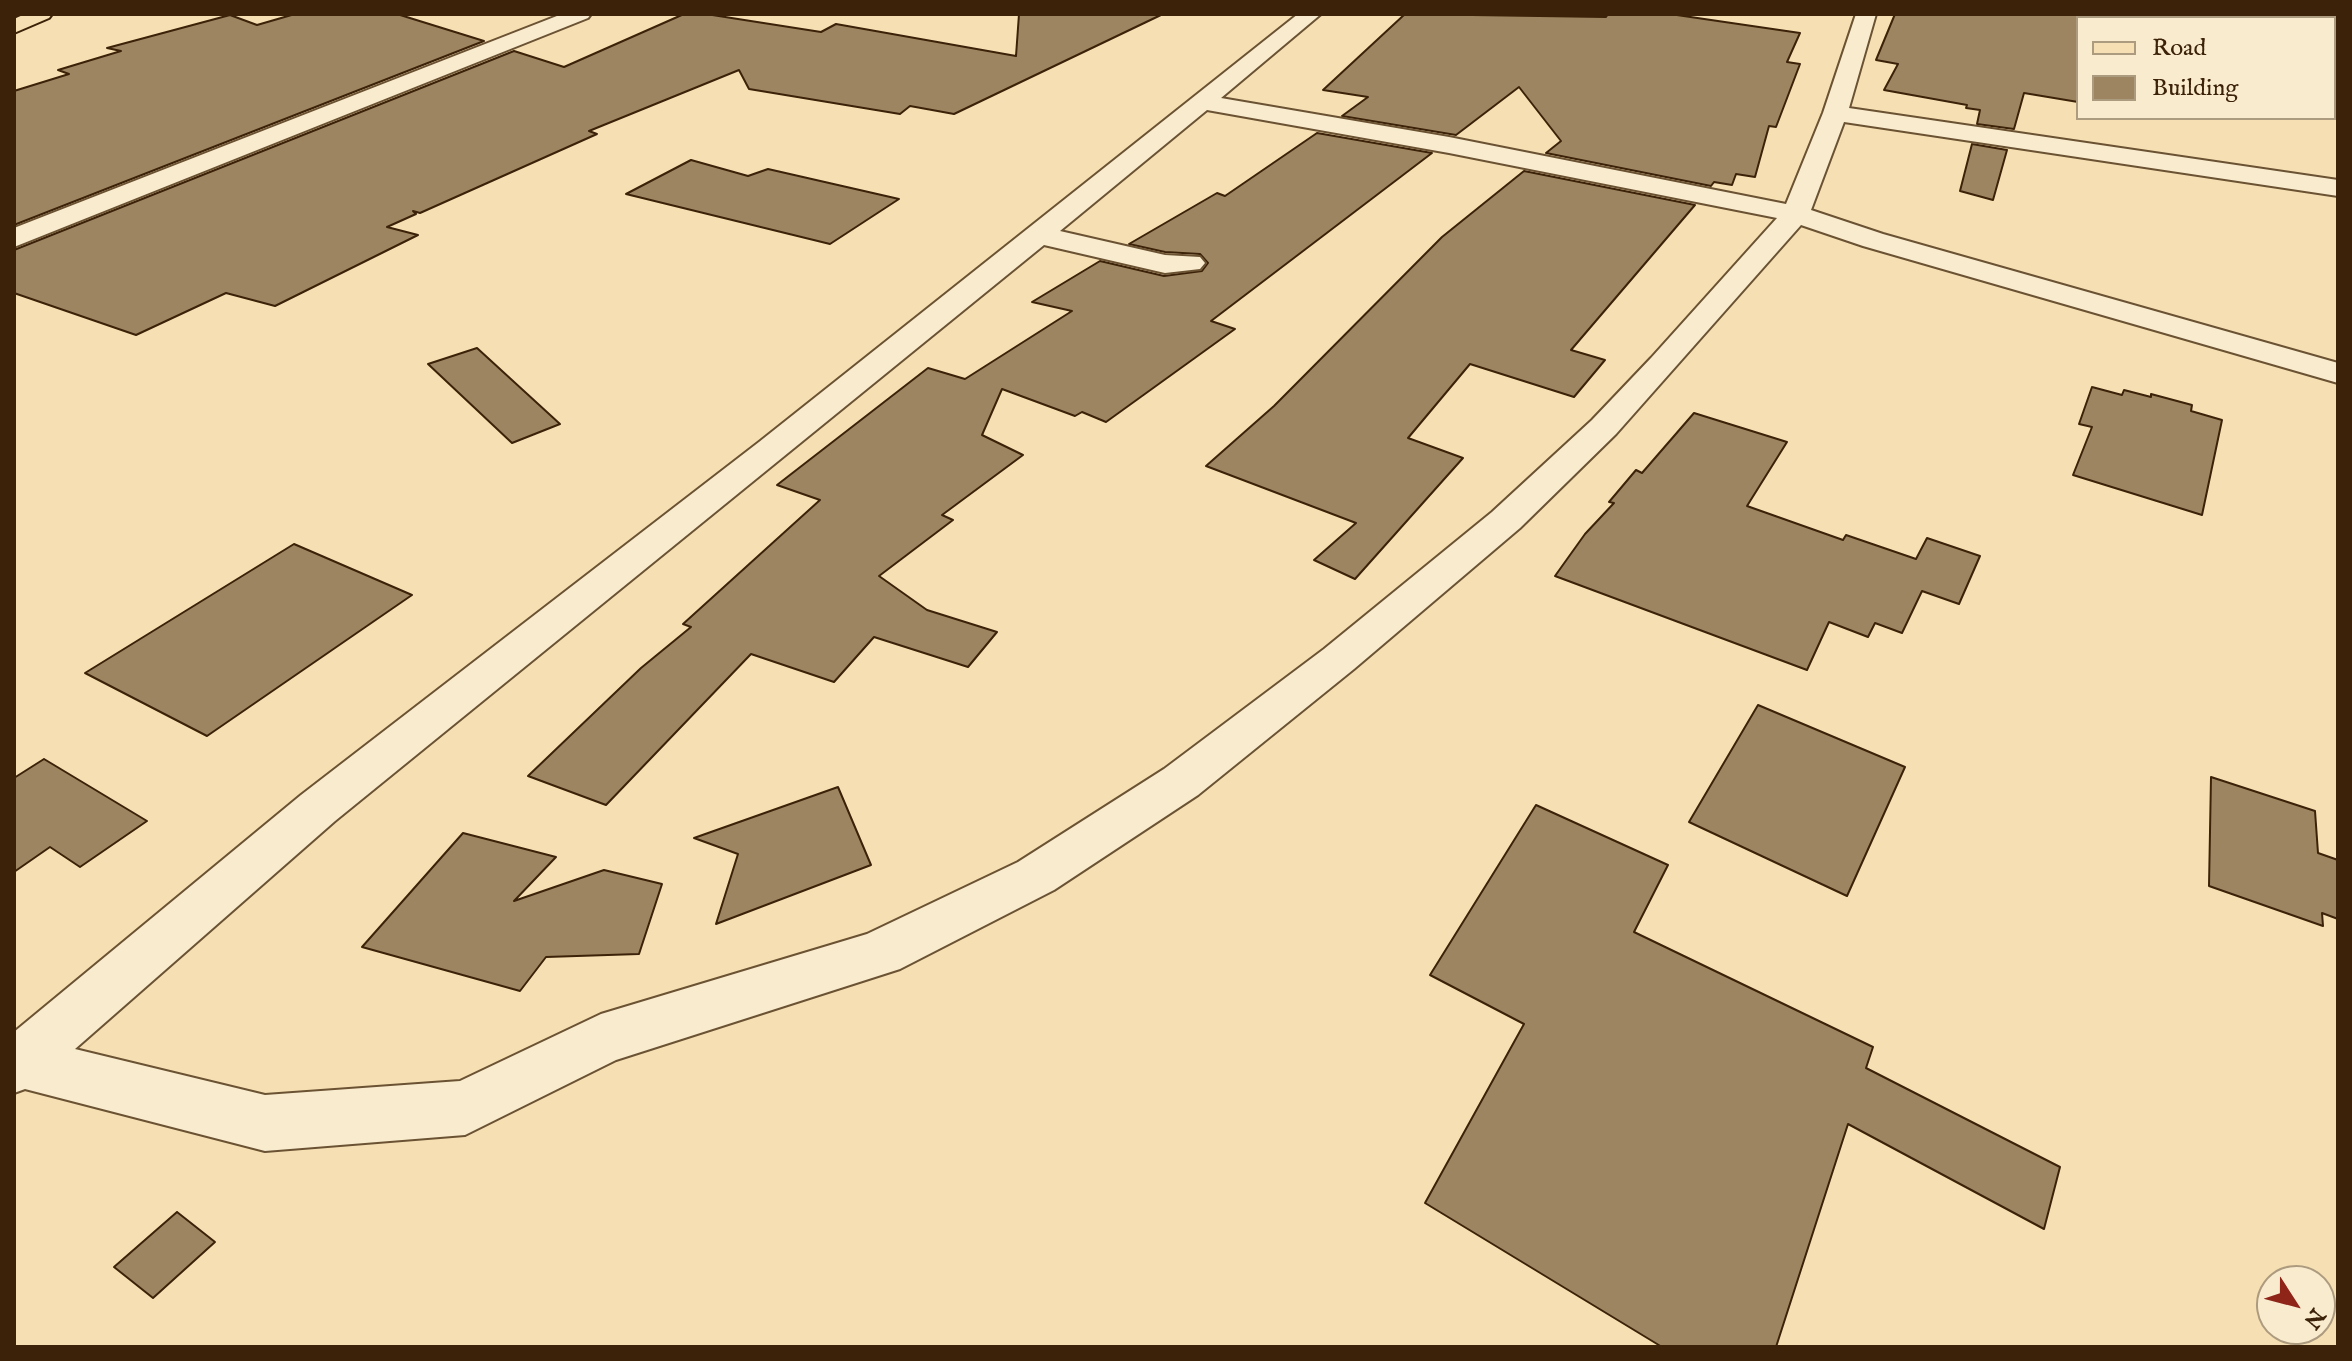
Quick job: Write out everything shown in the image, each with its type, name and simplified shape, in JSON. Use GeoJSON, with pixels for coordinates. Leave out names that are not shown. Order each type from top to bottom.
{"type":"FeatureCollection","features":[{"type":"Feature","properties":{"kind":"main road"},"geometry":{"type":"LineString","coordinates":[[14,27],[42,14]]}},
{"type":"Feature","properties":{"kind":"street"},"geometry":{"type":"LineString","coordinates":[[14,238],[581,14]]}},
{"type":"Feature","properties":{"kind":"street"},"geometry":{"type":"LineString","coordinates":[[17,1064],[318,808],[772,450],[1311,14]]}},
{"type":"Feature","properties":{"kind":"street"},"geometry":{"type":"LineString","coordinates":[[17,1064],[265,1123],[465,1108],[601,1039],[881,953],[1036,876],[1181,782],[1339,659],[1506,520],[1604,427],[1796,214],[1835,113],[1866,14]]}},
{"type":"Feature","properties":{"kind":"street"},"geometry":{"type":"LineString","coordinates":[[1203,102],[1449,145],[1796,214],[1888,244],[2338,373]]}},
{"type":"Feature","properties":{"kind":"street"},"geometry":{"type":"LineString","coordinates":[[1835,113],[2338,188]]}},
{"type":"Feature","properties":{"kind":"street"},"geometry":{"type":"LineString","coordinates":[[1039,235],[1165,264],[1190,263]]}},
{"type":"Feature","properties":{"kind":"building"},"geometry":{"type":"Polygon","coordinates":[[[295,14],[397,14],[484,41],[14,225],[14,91],[69,74],[58,70],[121,51],[107,48],[230,15],[257,25],[295,14]]]}},
{"type":"Feature","properties":{"kind":"building"},"geometry":{"type":"Polygon","coordinates":[[[684,14],[706,14],[821,32],[836,24],[1016,56],[1019,14],[1163,14],[954,114],[910,106],[900,114],[749,89],[739,70],[589,131],[597,134],[420,213],[413,211],[416,214],[387,227],[418,235],[275,306],[226,293],[136,335],[14,293],[14,250],[514,51],[564,67],[684,14]]]}},
{"type":"Feature","properties":{"kind":"building"},"geometry":{"type":"Polygon","coordinates":[[[1405,14],[1606,17],[1608,14],[1670,14],[1800,33],[1787,62],[1800,64],[1776,127],[1769,126],[1755,177],[1736,174],[1732,185],[1714,182],[1711,186],[1546,153],[1561,141],[1519,87],[1456,135],[1342,116],[1368,97],[1323,90],[1405,14]]]}},
{"type":"Feature","properties":{"kind":"building"},"geometry":{"type":"Polygon","coordinates":[[[1895,14],[2078,14],[2076,102],[2024,93],[2014,129],[1977,124],[1980,110],[1966,108],[1967,105],[1884,90],[1898,64],[1876,60],[1895,14]]]}},
{"type":"Feature","properties":{"kind":"building"},"geometry":{"type":"Polygon","coordinates":[[[1317,133],[1432,153],[1211,321],[1235,329],[1106,422],[1082,412],[1075,416],[1002,389],[982,435],[1023,455],[942,515],[953,520],[879,576],[927,610],[997,632],[968,667],[874,637],[834,682],[751,654],[606,805],[528,776],[641,668],[691,627],[683,624],[820,500],[777,485],[928,368],[965,379],[1072,311],[1032,302],[1100,261],[1164,276],[1202,271],[1208,263],[1200,254],[1165,252],[1129,244],[1217,193],[1225,196],[1317,133]]]}},
{"type":"Feature","properties":{"kind":"building"},"geometry":{"type":"Polygon","coordinates":[[[1972,144],[2007,150],[1993,200],[1960,191],[1972,144]]]}},
{"type":"Feature","properties":{"kind":"building"},"geometry":{"type":"Polygon","coordinates":[[[691,160],[748,176],[768,169],[899,199],[830,244],[626,194],[691,160]]]}},
{"type":"Feature","properties":{"kind":"building"},"geometry":{"type":"Polygon","coordinates":[[[1524,171],[1695,205],[1571,350],[1605,360],[1574,397],[1470,364],[1408,438],[1463,458],[1355,579],[1314,560],[1356,523],[1206,466],[1274,406],[1442,237],[1524,171]]]}},
{"type":"Feature","properties":{"kind":"building"},"geometry":{"type":"Polygon","coordinates":[[[477,348],[560,424],[512,443],[428,364],[477,348]]]}},
{"type":"Feature","properties":{"kind":"building"},"geometry":{"type":"Polygon","coordinates":[[[2092,387],[2122,395],[2124,390],[2151,397],[2151,394],[2192,405],[2191,411],[2222,420],[2202,515],[2073,475],[2092,427],[2079,424],[2092,387]]]}},
{"type":"Feature","properties":{"kind":"building"},"geometry":{"type":"Polygon","coordinates":[[[1694,413],[1787,442],[1747,506],[1843,540],[1846,535],[1916,559],[1927,538],[1980,556],[1959,604],[1922,591],[1902,633],[1875,623],[1868,637],[1829,622],[1807,670],[1555,576],[1585,534],[1614,503],[1609,502],[1636,470],[1642,473],[1694,413]]]}},
{"type":"Feature","properties":{"kind":"building"},"geometry":{"type":"Polygon","coordinates":[[[294,544],[412,595],[207,736],[85,673],[294,544]]]}},
{"type":"Feature","properties":{"kind":"building"},"geometry":{"type":"Polygon","coordinates":[[[1758,705],[1905,767],[1847,896],[1689,822],[1758,705]]]}},
{"type":"Feature","properties":{"kind":"building"},"geometry":{"type":"Polygon","coordinates":[[[44,759],[147,821],[80,867],[50,847],[14,872],[14,778],[44,759]]]}},
{"type":"Feature","properties":{"kind":"building"},"geometry":{"type":"Polygon","coordinates":[[[2211,777],[2315,811],[2318,853],[2338,860],[2338,919],[2322,913],[2323,926],[2209,886],[2211,777]]]}},
{"type":"Feature","properties":{"kind":"building"},"geometry":{"type":"Polygon","coordinates":[[[838,787],[871,865],[716,924],[738,854],[694,838],[838,787]]]}},
{"type":"Feature","properties":{"kind":"building"},"geometry":{"type":"Polygon","coordinates":[[[1536,805],[1668,865],[1634,932],[1873,1047],[1866,1068],[2060,1167],[2044,1229],[1848,1124],[1776,1347],[1662,1347],[1425,1203],[1524,1024],[1430,975],[1536,805]]]}},
{"type":"Feature","properties":{"kind":"building"},"geometry":{"type":"Polygon","coordinates":[[[463,833],[556,857],[514,901],[604,870],[662,884],[639,954],[546,957],[520,991],[362,947],[463,833]]]}},
{"type":"Feature","properties":{"kind":"building"},"geometry":{"type":"Polygon","coordinates":[[[177,1212],[215,1242],[153,1298],[114,1267],[177,1212]]]}}]}
